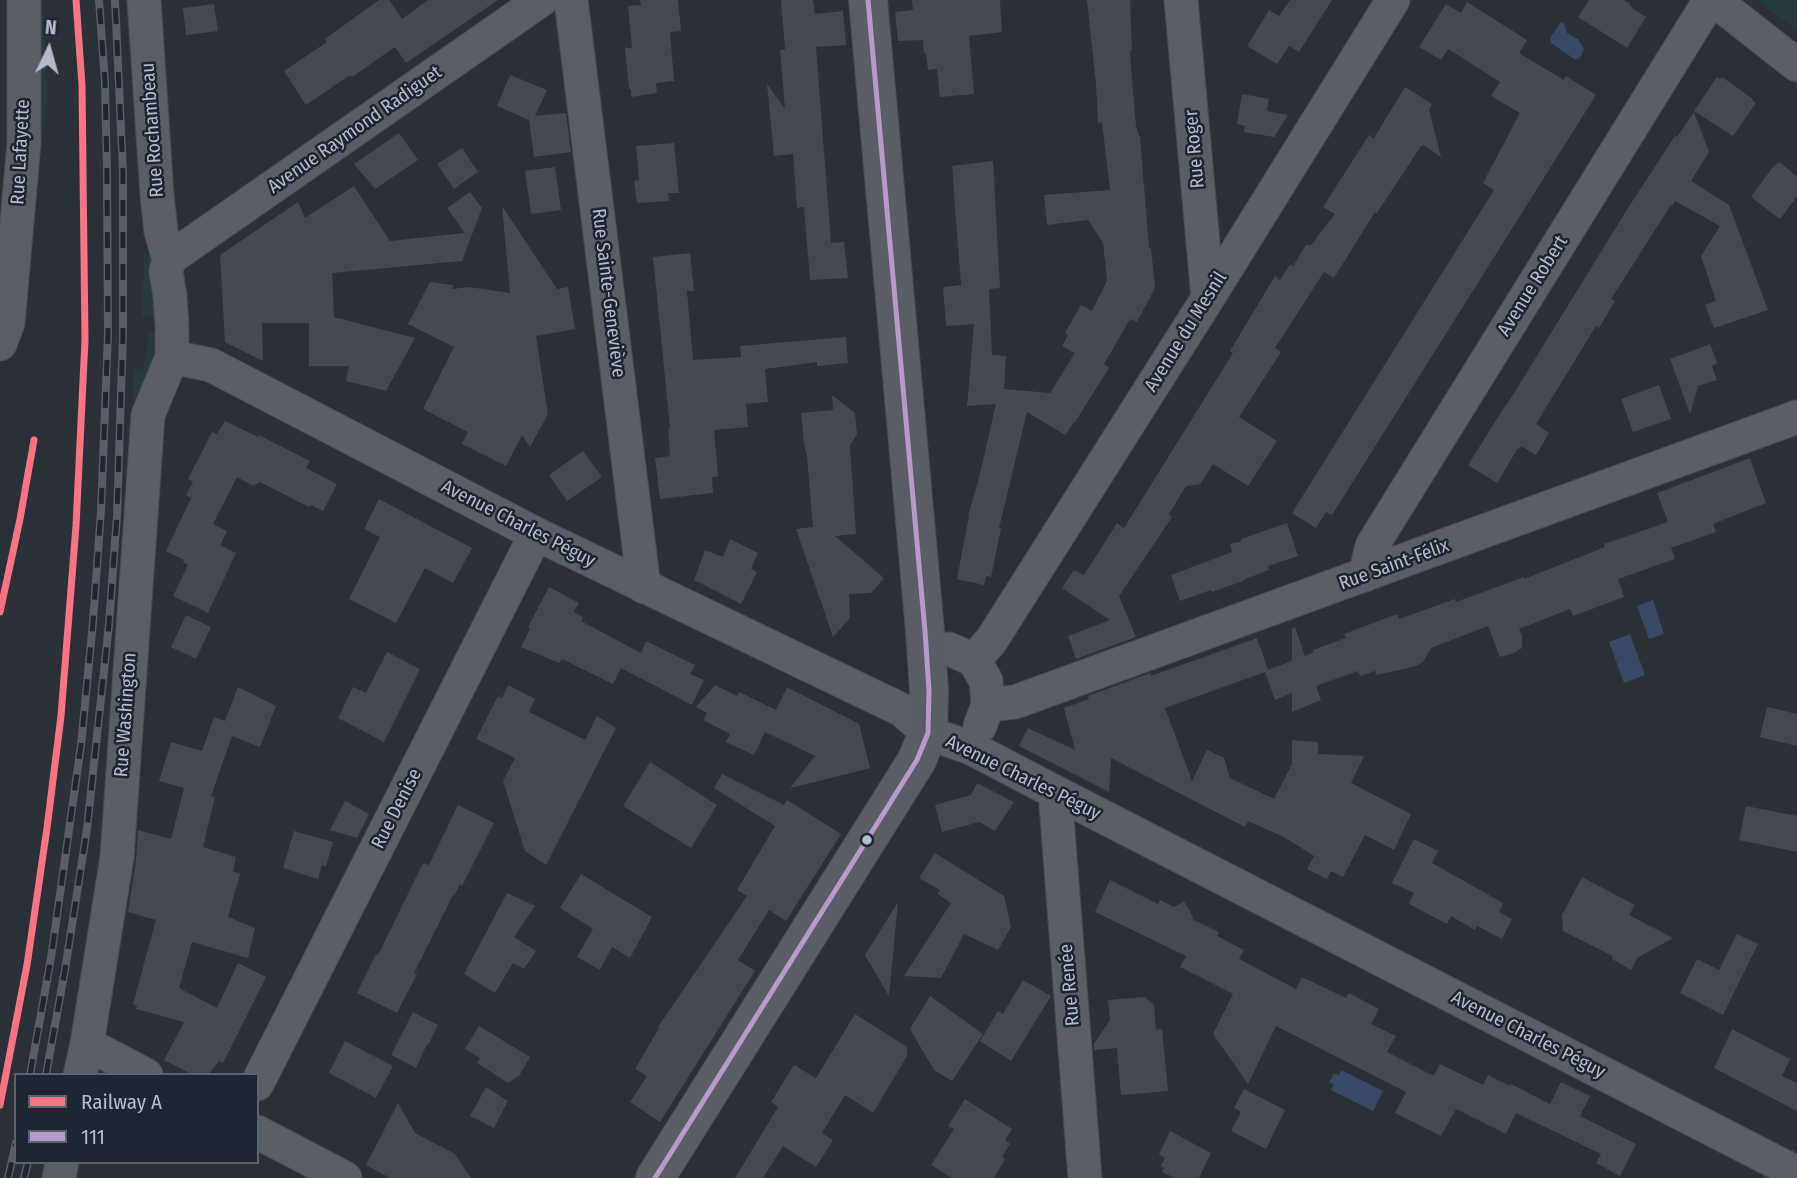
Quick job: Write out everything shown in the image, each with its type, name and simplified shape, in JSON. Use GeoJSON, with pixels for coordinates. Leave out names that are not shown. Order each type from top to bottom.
{"type":"FeatureCollection","features":[{"type":"Feature","properties":{"kind":"street","name":"Rue Lafayette"},"geometry":{"type":"LineString","coordinates":[[0,344],[8,323],[7,260],[24,143],[24,0]]}},
{"type":"Feature","properties":{"kind":"street","name":"Rue Rochambeau"},"geometry":{"type":"LineString","coordinates":[[144,0],[157,195],[161,232],[169,259],[166,272],[171,306],[172,356]]}},
{"type":"Feature","properties":{"kind":"street","name":"Avenue Raymond Radiguet"},"geometry":{"type":"LineString","coordinates":[[169,259],[541,0]]}},
{"type":"Feature","properties":{"kind":"street","name":"Rue Sainte-Geneviève"},"geometry":{"type":"LineString","coordinates":[[571,0],[644,587]]}},
{"type":"Feature","properties":{"kind":"street"},"geometry":{"type":"LineString","coordinates":[[655,1178],[917,760],[928,733],[927,653],[868,0]]}},
{"type":"Feature","properties":{"kind":"street","name":"Rue Roger"},"geometry":{"type":"LineString","coordinates":[[1181,0],[1208,298]]}},
{"type":"Feature","properties":{"kind":"street","name":"Avenue du Mesnil"},"geometry":{"type":"LineString","coordinates":[[974,660],[991,640],[1393,0]]}},
{"type":"Feature","properties":{"kind":"street"},"geometry":{"type":"LineString","coordinates":[[1712,0],[1797,65]]}},
{"type":"Feature","properties":{"kind":"street","name":"Avenue Robert"},"geometry":{"type":"LineString","coordinates":[[1365,575],[1372,546],[1712,0]]}},
{"type":"Feature","properties":{"kind":"street","name":"Avenue Charles Péguy"},"geometry":{"type":"LineString","coordinates":[[172,356],[211,365],[537,534],[902,710],[928,733],[971,748],[1797,1173]]}},
{"type":"Feature","properties":{"kind":"street","name":"Rue Washington"},"geometry":{"type":"LineString","coordinates":[[83,1059],[117,857],[148,415],[172,356]]}},
{"type":"Feature","properties":{"kind":"street","name":"Rue Saint-Félix"},"geometry":{"type":"LineString","coordinates":[[988,705],[1015,702],[1797,417]]}},
{"type":"Feature","properties":{"kind":"street","name":"Rue Denise"},"geometry":{"type":"LineString","coordinates":[[259,1080],[537,534]]}},
{"type":"Feature","properties":{"kind":"street"},"geometry":{"type":"LineString","coordinates":[[927,653],[950,649],[974,660],[986,681],[988,705],[971,748]]}},
{"type":"Feature","properties":{"kind":"street","name":"Rue Renée"},"geometry":{"type":"LineString","coordinates":[[1055,792],[1085,1178]]}},
{"type":"Feature","properties":{"kind":"street"},"geometry":{"type":"LineString","coordinates":[[83,1059],[138,1073]]}},
{"type":"Feature","properties":{"kind":"street"},"geometry":{"type":"LineString","coordinates":[[259,1133],[345,1178]]}},
{"type":"Feature","properties":{"kind":"green space"},"geometry":{"type":"Polygon","coordinates":[[[37,0],[43,0],[47,97],[43,141],[37,0]]]}},
{"type":"Feature","properties":{"kind":"green space"},"geometry":{"type":"Polygon","coordinates":[[[1757,0],[1797,0],[1797,31],[1757,0]]]}},
{"type":"Feature","properties":{"kind":"green space"},"geometry":{"type":"Polygon","coordinates":[[[144,254],[151,255],[160,286],[164,318],[142,316],[144,254]]]}},
{"type":"Feature","properties":{"kind":"green space"},"geometry":{"type":"Polygon","coordinates":[[[150,332],[161,334],[142,384],[139,400],[133,401],[133,370],[143,368],[150,332]]]}},
{"type":"Feature","properties":{"kind":"water"},"geometry":{"type":"Polygon","coordinates":[[[1561,22],[1564,23],[1567,33],[1578,39],[1584,49],[1578,59],[1551,43],[1550,38],[1561,22]]]}},
{"type":"Feature","properties":{"kind":"water"},"geometry":{"type":"Polygon","coordinates":[[[1653,600],[1664,634],[1649,639],[1637,606],[1653,600]]]}},
{"type":"Feature","properties":{"kind":"water"},"geometry":{"type":"Polygon","coordinates":[[[1630,634],[1645,675],[1624,683],[1609,642],[1630,634]]]}},
{"type":"Feature","properties":{"kind":"water"},"geometry":{"type":"Polygon","coordinates":[[[1341,1070],[1383,1091],[1373,1111],[1331,1090],[1334,1084],[1329,1082],[1334,1073],[1339,1075],[1341,1070]]]}},
{"type":"Feature","properties":{"kind":"building"},"geometry":{"type":"Polygon","coordinates":[[[379,0],[389,0],[402,19],[428,0],[498,0],[406,63],[395,47],[306,105],[284,71],[327,42],[325,39],[379,0]]]}},
{"type":"Feature","properties":{"kind":"building"},"geometry":{"type":"Polygon","coordinates":[[[640,0],[678,0],[681,31],[670,32],[674,81],[656,83],[657,93],[631,97],[625,48],[632,48],[628,6],[641,5],[640,0]]]}},
{"type":"Feature","properties":{"kind":"building"},"geometry":{"type":"Polygon","coordinates":[[[781,0],[813,0],[815,14],[843,11],[846,45],[816,47],[831,243],[844,242],[848,278],[810,280],[804,207],[797,208],[793,154],[774,156],[767,84],[785,109],[780,50],[785,50],[781,0]]]}},
{"type":"Feature","properties":{"kind":"building"},"geometry":{"type":"Polygon","coordinates":[[[912,0],[1000,0],[1002,32],[969,36],[974,94],[940,97],[937,69],[928,70],[923,40],[898,41],[895,12],[913,10],[912,0]]]}},
{"type":"Feature","properties":{"kind":"building"},"geometry":{"type":"Polygon","coordinates":[[[1087,0],[1130,0],[1130,51],[1136,126],[1140,136],[1155,288],[1137,322],[1130,319],[1104,364],[1109,368],[1065,435],[1027,412],[999,528],[991,577],[986,576],[984,585],[957,579],[968,516],[996,404],[967,406],[974,324],[946,326],[943,287],[961,285],[952,166],[993,161],[1000,288],[989,289],[992,355],[1006,356],[1004,389],[1050,393],[1075,353],[1062,346],[1068,335],[1065,333],[1081,305],[1092,311],[1107,281],[1103,243],[1088,220],[1047,225],[1044,195],[1110,190],[1102,122],[1098,123],[1087,0]]]}},
{"type":"Feature","properties":{"kind":"building"},"geometry":{"type":"Polygon","coordinates":[[[1290,0],[1332,0],[1299,52],[1289,46],[1277,64],[1247,46],[1269,10],[1279,16],[1290,0]]]}},
{"type":"Feature","properties":{"kind":"building"},"geometry":{"type":"Polygon","coordinates":[[[1589,0],[1624,0],[1646,17],[1627,48],[1578,17],[1589,0]]]}},
{"type":"Feature","properties":{"kind":"building"},"geometry":{"type":"Polygon","coordinates":[[[1467,2],[1527,40],[1519,53],[1564,80],[1566,76],[1596,95],[1332,515],[1326,512],[1316,528],[1292,513],[1494,190],[1483,183],[1520,113],[1491,96],[1500,82],[1448,49],[1441,60],[1419,47],[1446,4],[1461,13],[1467,2]]]}},
{"type":"Feature","properties":{"kind":"building"},"geometry":{"type":"Polygon","coordinates":[[[214,4],[218,31],[186,35],[183,8],[214,4]]]}},
{"type":"Feature","properties":{"kind":"building"},"geometry":{"type":"Polygon","coordinates":[[[510,75],[547,90],[535,116],[566,113],[571,152],[534,157],[529,120],[497,106],[510,75]]]}},
{"type":"Feature","properties":{"kind":"building"},"geometry":{"type":"Polygon","coordinates":[[[1717,77],[1722,77],[1756,103],[1733,136],[1694,111],[1717,77]]]}},
{"type":"Feature","properties":{"kind":"building"},"geometry":{"type":"Polygon","coordinates":[[[1405,87],[1432,104],[1429,110],[1441,157],[1421,146],[1334,278],[1324,272],[1275,348],[1281,352],[1239,417],[1277,441],[1248,486],[1213,464],[1200,484],[1186,486],[1169,514],[1172,517],[1119,596],[1136,637],[1076,659],[1068,636],[1110,620],[1062,588],[1074,570],[1084,575],[1117,523],[1124,528],[1233,353],[1230,351],[1275,276],[1280,280],[1290,264],[1293,266],[1306,245],[1311,245],[1335,214],[1323,207],[1369,135],[1374,138],[1405,87]]]}},
{"type":"Feature","properties":{"kind":"building"},"geometry":{"type":"Polygon","coordinates":[[[1242,94],[1269,99],[1267,111],[1288,115],[1274,137],[1244,132],[1245,126],[1237,124],[1242,94]]]}},
{"type":"Feature","properties":{"kind":"building"},"geometry":{"type":"Polygon","coordinates":[[[1694,112],[1709,152],[1691,181],[1729,205],[1768,310],[1714,328],[1705,305],[1716,301],[1701,256],[1720,226],[1675,201],[1611,299],[1615,301],[1599,328],[1596,326],[1536,424],[1549,433],[1536,455],[1521,446],[1518,448],[1497,483],[1468,465],[1628,208],[1694,112]]]}},
{"type":"Feature","properties":{"kind":"building"},"geometry":{"type":"Polygon","coordinates":[[[399,133],[418,160],[375,189],[354,164],[399,133]]]}},
{"type":"Feature","properties":{"kind":"building"},"geometry":{"type":"Polygon","coordinates":[[[674,143],[679,193],[668,193],[669,201],[637,203],[634,181],[639,180],[636,146],[674,143]]]}},
{"type":"Feature","properties":{"kind":"building"},"geometry":{"type":"Polygon","coordinates":[[[462,148],[478,172],[454,189],[437,164],[462,148]]]}},
{"type":"Feature","properties":{"kind":"building"},"geometry":{"type":"Polygon","coordinates":[[[1779,162],[1797,176],[1797,196],[1780,219],[1751,197],[1779,162]]]}},
{"type":"Feature","properties":{"kind":"building"},"geometry":{"type":"Polygon","coordinates":[[[555,167],[561,210],[531,214],[525,171],[555,167]]]}},
{"type":"Feature","properties":{"kind":"building"},"geometry":{"type":"Polygon","coordinates":[[[354,186],[390,241],[465,233],[447,208],[470,192],[482,208],[462,261],[332,273],[334,317],[415,338],[386,391],[346,381],[349,366],[309,366],[309,323],[262,323],[263,361],[225,342],[220,255],[298,202],[305,218],[354,186]]]}},
{"type":"Feature","properties":{"kind":"building"},"geometry":{"type":"Polygon","coordinates":[[[502,206],[557,289],[568,287],[575,329],[536,336],[548,414],[530,447],[522,435],[506,466],[462,444],[468,432],[423,409],[454,347],[408,324],[430,282],[453,285],[452,289],[469,287],[510,293],[502,206]]]}},
{"type":"Feature","properties":{"kind":"building"},"geometry":{"type":"Polygon","coordinates":[[[690,253],[694,291],[687,291],[693,360],[741,357],[740,346],[846,337],[848,363],[817,366],[817,362],[765,369],[768,402],[746,404],[748,427],[714,430],[718,476],[712,477],[713,493],[660,499],[655,458],[670,456],[670,428],[653,257],[690,253]]]}},
{"type":"Feature","properties":{"kind":"building"},"geometry":{"type":"Polygon","coordinates":[[[1710,344],[1717,363],[1712,366],[1717,380],[1698,386],[1690,414],[1670,359],[1710,344]]]}},
{"type":"Feature","properties":{"kind":"building"},"geometry":{"type":"Polygon","coordinates":[[[1659,385],[1671,419],[1633,432],[1621,399],[1659,385]]]}},
{"type":"Feature","properties":{"kind":"building"},"geometry":{"type":"Polygon","coordinates":[[[832,395],[855,413],[857,434],[850,446],[856,534],[835,536],[884,578],[871,593],[849,594],[850,618],[833,637],[796,529],[813,527],[801,413],[833,410],[832,395]]]}},
{"type":"Feature","properties":{"kind":"building"},"geometry":{"type":"Polygon","coordinates":[[[225,421],[310,461],[306,468],[337,484],[323,511],[311,505],[309,507],[260,482],[253,486],[237,477],[213,524],[227,531],[220,545],[236,553],[208,613],[173,596],[188,565],[166,551],[191,498],[186,495],[193,482],[188,479],[212,432],[217,434],[225,421]]]}},
{"type":"Feature","properties":{"kind":"building"},"geometry":{"type":"Polygon","coordinates":[[[583,451],[602,477],[567,501],[549,475],[583,451]]]}},
{"type":"Feature","properties":{"kind":"building"},"geometry":{"type":"Polygon","coordinates":[[[1750,458],[1766,503],[1713,524],[1716,532],[1671,548],[1675,559],[1618,579],[1624,597],[1573,616],[1570,609],[1519,629],[1522,648],[1514,653],[1500,657],[1488,626],[1431,648],[1423,662],[1416,666],[1377,675],[1375,671],[1360,676],[1358,671],[1316,686],[1321,700],[1292,712],[1292,693],[1275,700],[1265,672],[1165,708],[1192,781],[1207,750],[1224,758],[1230,778],[1274,799],[1292,764],[1292,740],[1318,742],[1318,754],[1364,756],[1351,783],[1411,814],[1394,850],[1365,835],[1343,877],[1331,871],[1327,879],[1307,869],[1314,856],[1284,837],[1248,821],[1245,827],[1111,758],[1109,792],[1019,746],[1028,728],[1075,750],[1064,708],[1150,673],[1151,676],[1257,638],[1268,670],[1292,661],[1292,628],[1295,627],[1305,656],[1314,652],[1313,650],[1346,638],[1344,634],[1397,614],[1399,619],[1524,579],[1605,547],[1604,544],[1668,522],[1657,493],[1750,458]]]}},
{"type":"Feature","properties":{"kind":"building"},"geometry":{"type":"Polygon","coordinates":[[[379,499],[472,548],[453,583],[425,568],[396,623],[349,599],[380,537],[364,529],[379,499]]]}},
{"type":"Feature","properties":{"kind":"building"},"geometry":{"type":"Polygon","coordinates":[[[1287,523],[1298,556],[1268,566],[1269,570],[1243,581],[1180,601],[1171,575],[1232,552],[1230,544],[1242,541],[1241,539],[1287,523]]]}},
{"type":"Feature","properties":{"kind":"building"},"geometry":{"type":"Polygon","coordinates":[[[730,539],[758,553],[751,569],[757,572],[741,604],[694,580],[705,550],[723,557],[730,539]]]}},
{"type":"Feature","properties":{"kind":"building"},"geometry":{"type":"Polygon","coordinates":[[[549,587],[579,603],[574,612],[583,617],[581,621],[641,653],[646,641],[695,665],[690,674],[704,680],[692,705],[621,668],[613,684],[562,659],[559,663],[521,647],[530,629],[528,627],[549,587]]]}},
{"type":"Feature","properties":{"kind":"building"},"geometry":{"type":"Polygon","coordinates":[[[186,615],[211,627],[196,659],[171,647],[186,615]]]}},
{"type":"Feature","properties":{"kind":"building"},"geometry":{"type":"Polygon","coordinates":[[[387,652],[420,669],[384,742],[338,718],[353,687],[366,693],[387,652]]]}},
{"type":"Feature","properties":{"kind":"building"},"geometry":{"type":"Polygon","coordinates":[[[508,685],[535,699],[529,712],[585,740],[597,716],[616,728],[546,865],[525,851],[503,781],[515,758],[476,739],[498,696],[502,698],[508,685]]]}},
{"type":"Feature","properties":{"kind":"building"},"geometry":{"type":"Polygon","coordinates":[[[715,685],[737,696],[739,692],[776,710],[787,687],[859,724],[870,768],[790,788],[815,756],[765,732],[754,755],[726,742],[730,734],[703,720],[707,713],[696,707],[715,685]]]}},
{"type":"Feature","properties":{"kind":"building"},"geometry":{"type":"Polygon","coordinates":[[[238,687],[276,706],[260,747],[232,736],[211,796],[215,797],[203,847],[236,857],[233,871],[240,874],[228,917],[255,928],[248,958],[192,942],[179,988],[217,1008],[238,963],[266,977],[223,1063],[219,1061],[210,1073],[189,1073],[164,1060],[184,1022],[136,1009],[137,1006],[133,1004],[156,920],[128,912],[138,830],[171,839],[184,788],[159,781],[171,742],[202,751],[214,717],[225,721],[238,687]]]}},
{"type":"Feature","properties":{"kind":"building"},"geometry":{"type":"Polygon","coordinates":[[[1767,707],[1797,714],[1797,746],[1760,737],[1767,707]]]}},
{"type":"Feature","properties":{"kind":"building"},"geometry":{"type":"Polygon","coordinates":[[[650,762],[717,805],[691,848],[623,806],[650,762]]]}},
{"type":"Feature","properties":{"kind":"building"},"geometry":{"type":"Polygon","coordinates":[[[722,774],[784,805],[787,800],[841,834],[786,921],[769,910],[738,960],[755,971],[660,1122],[630,1102],[647,1076],[635,1069],[658,1027],[747,896],[737,890],[775,826],[714,788],[722,774]]]}},
{"type":"Feature","properties":{"kind":"building"},"geometry":{"type":"Polygon","coordinates":[[[977,783],[1014,802],[995,831],[979,822],[942,832],[935,805],[971,795],[977,783]]]}},
{"type":"Feature","properties":{"kind":"building"},"geometry":{"type":"Polygon","coordinates":[[[345,801],[369,814],[357,838],[330,830],[345,801]]]}},
{"type":"Feature","properties":{"kind":"building"},"geometry":{"type":"Polygon","coordinates":[[[458,805],[494,823],[462,886],[460,884],[453,895],[397,1013],[357,993],[423,863],[429,865],[458,805]]]}},
{"type":"Feature","properties":{"kind":"building"},"geometry":{"type":"Polygon","coordinates":[[[1746,806],[1797,816],[1797,852],[1739,840],[1746,806]]]}},
{"type":"Feature","properties":{"kind":"building"},"geometry":{"type":"Polygon","coordinates":[[[294,831],[333,842],[326,866],[322,865],[318,879],[283,868],[294,831]]]}},
{"type":"Feature","properties":{"kind":"building"},"geometry":{"type":"Polygon","coordinates":[[[1414,839],[1438,851],[1432,863],[1503,903],[1499,912],[1512,919],[1502,939],[1477,926],[1475,930],[1451,916],[1447,924],[1409,904],[1414,893],[1392,883],[1414,839]]]}},
{"type":"Feature","properties":{"kind":"building"},"geometry":{"type":"Polygon","coordinates":[[[935,853],[1004,896],[1011,927],[998,950],[964,934],[941,978],[904,976],[951,903],[938,894],[940,890],[919,878],[935,853]]]}},
{"type":"Feature","properties":{"kind":"building"},"geometry":{"type":"Polygon","coordinates":[[[581,874],[652,917],[630,958],[612,947],[600,970],[577,957],[593,929],[560,908],[581,874]]]}},
{"type":"Feature","properties":{"kind":"building"},"geometry":{"type":"Polygon","coordinates":[[[1582,877],[1635,905],[1629,915],[1673,938],[1637,958],[1631,970],[1612,959],[1613,956],[1563,931],[1562,915],[1582,877]]]}},
{"type":"Feature","properties":{"kind":"building"},"geometry":{"type":"Polygon","coordinates":[[[1110,880],[1158,904],[1160,900],[1174,907],[1184,901],[1192,919],[1219,932],[1217,936],[1244,950],[1239,959],[1296,989],[1302,977],[1346,998],[1349,993],[1379,1009],[1371,1024],[1396,1036],[1387,1052],[1434,1076],[1440,1064],[1483,1085],[1488,1075],[1550,1104],[1561,1082],[1590,1096],[1580,1116],[1636,1144],[1620,1176],[1596,1163],[1601,1154],[1516,1113],[1506,1134],[1456,1109],[1441,1136],[1395,1113],[1406,1092],[1276,1026],[1248,1084],[1213,1034],[1233,994],[1180,967],[1186,956],[1095,912],[1110,880]]]}},
{"type":"Feature","properties":{"kind":"building"},"geometry":{"type":"Polygon","coordinates":[[[507,893],[535,906],[514,937],[536,951],[524,969],[513,963],[495,993],[464,974],[507,893]]]}},
{"type":"Feature","properties":{"kind":"building"},"geometry":{"type":"Polygon","coordinates":[[[898,902],[889,996],[865,955],[898,902]]]}},
{"type":"Feature","properties":{"kind":"building"},"geometry":{"type":"Polygon","coordinates":[[[1737,934],[1758,944],[1723,1015],[1680,993],[1697,959],[1719,970],[1737,934]]]}},
{"type":"Feature","properties":{"kind":"building"},"geometry":{"type":"Polygon","coordinates":[[[1023,980],[1051,996],[1011,1061],[980,1041],[998,1011],[1003,1014],[1023,980]]]}},
{"type":"Feature","properties":{"kind":"building"},"geometry":{"type":"Polygon","coordinates":[[[930,996],[983,1034],[952,1081],[934,1070],[910,1029],[930,996]]]}},
{"type":"Feature","properties":{"kind":"building"},"geometry":{"type":"Polygon","coordinates":[[[1145,997],[1154,1005],[1156,1030],[1162,1029],[1168,1091],[1121,1095],[1117,1048],[1094,1050],[1094,1044],[1110,1020],[1108,1000],[1145,997]]]}},
{"type":"Feature","properties":{"kind":"building"},"geometry":{"type":"Polygon","coordinates":[[[413,1012],[438,1025],[416,1068],[391,1055],[413,1012]]]}},
{"type":"Feature","properties":{"kind":"building"},"geometry":{"type":"Polygon","coordinates":[[[855,1014],[907,1047],[907,1056],[873,1113],[845,1095],[822,1133],[833,1140],[816,1167],[783,1146],[763,1178],[735,1178],[778,1107],[771,1102],[794,1065],[816,1078],[855,1014]]]}},
{"type":"Feature","properties":{"kind":"building"},"geometry":{"type":"Polygon","coordinates":[[[479,1026],[530,1057],[519,1076],[508,1083],[477,1063],[480,1058],[465,1049],[479,1026]]]}},
{"type":"Feature","properties":{"kind":"building"},"geometry":{"type":"Polygon","coordinates":[[[1732,1029],[1790,1059],[1782,1076],[1797,1083],[1797,1111],[1714,1068],[1732,1029]]]}},
{"type":"Feature","properties":{"kind":"building"},"geometry":{"type":"Polygon","coordinates":[[[345,1041],[393,1066],[376,1098],[329,1073],[345,1041]]]}},
{"type":"Feature","properties":{"kind":"building"},"geometry":{"type":"Polygon","coordinates":[[[486,1087],[508,1101],[494,1128],[470,1116],[486,1087]]]}},
{"type":"Feature","properties":{"kind":"building"},"geometry":{"type":"Polygon","coordinates":[[[1244,1089],[1285,1110],[1266,1149],[1231,1131],[1241,1112],[1234,1108],[1244,1089]]]}},
{"type":"Feature","properties":{"kind":"building"},"geometry":{"type":"Polygon","coordinates":[[[965,1099],[1012,1129],[1005,1140],[1010,1144],[1002,1157],[1005,1159],[994,1178],[952,1178],[931,1165],[954,1129],[948,1126],[965,1099]]]}},
{"type":"Feature","properties":{"kind":"building"},"geometry":{"type":"Polygon","coordinates":[[[398,1103],[415,1133],[455,1154],[471,1178],[390,1178],[366,1165],[398,1103]]]}},
{"type":"Feature","properties":{"kind":"building"},"geometry":{"type":"Polygon","coordinates":[[[1170,1131],[1211,1153],[1199,1178],[1175,1178],[1162,1172],[1164,1168],[1161,1166],[1165,1158],[1159,1154],[1170,1131]]]}},
{"type":"Feature","properties":{"kind":"railway"},"geometry":{"type":"LineString","coordinates":[[30,1073],[51,958],[81,745],[101,510],[108,334],[105,82],[99,0]]}},
{"type":"Feature","properties":{"kind":"railway"},"geometry":{"type":"LineString","coordinates":[[46,1073],[87,829],[109,624],[117,515],[123,334],[123,172],[115,0]]}},
{"type":"Feature","properties":{"kind":"railway"},"geometry":{"type":"LineString","coordinates":[[8,1178],[14,1152]]}},
{"type":"Feature","properties":{"kind":"railway"},"geometry":{"type":"LineString","coordinates":[[24,1178],[28,1164]]}},
{"type":"Feature","properties":{"kind":"rail line","name":"A"},"geometry":{"type":"LineString","coordinates":[[0,1105],[27,965],[47,828],[61,716],[76,526],[85,340],[82,85],[76,0]]}},
{"type":"Feature","properties":{"kind":"rail line","name":"A"},"geometry":{"type":"LineString","coordinates":[[0,612],[34,440]]}},
{"type":"Feature","properties":{"kind":"transit line","name":"111"},"geometry":{"type":"LineString","coordinates":[[655,1178],[917,760],[928,733],[929,690],[925,631],[868,0]]}}]}
